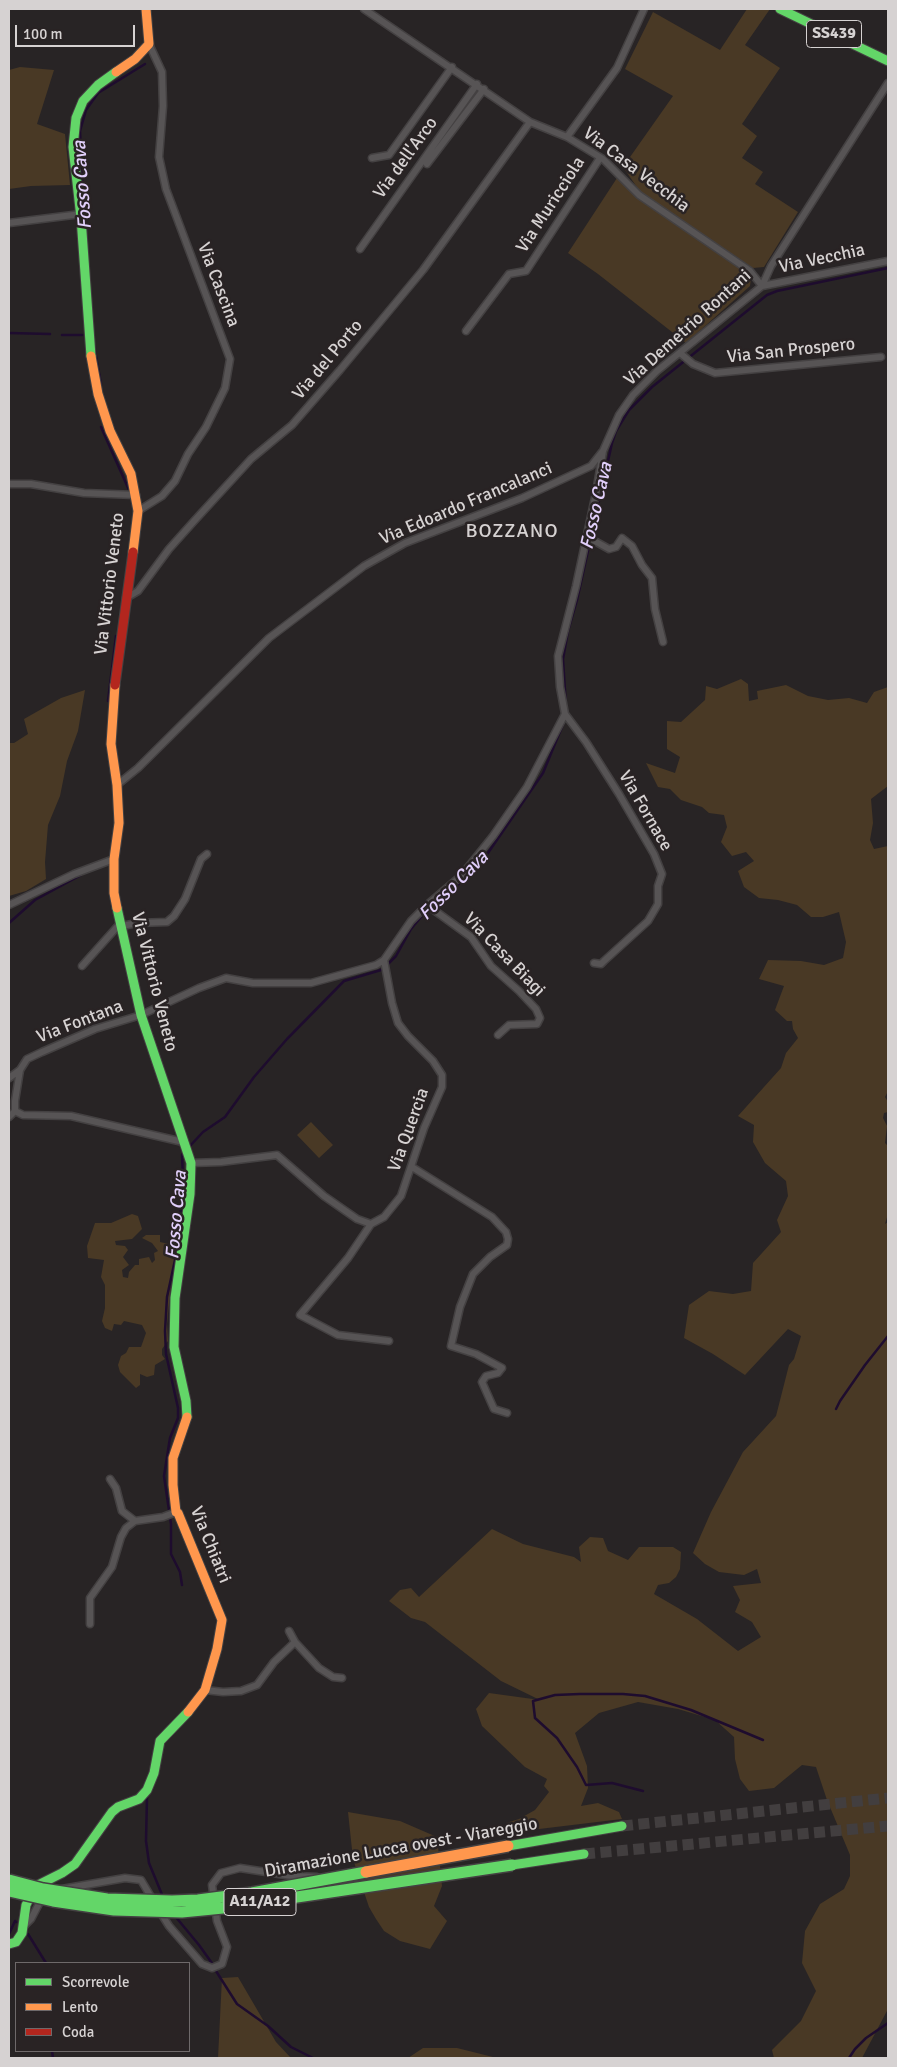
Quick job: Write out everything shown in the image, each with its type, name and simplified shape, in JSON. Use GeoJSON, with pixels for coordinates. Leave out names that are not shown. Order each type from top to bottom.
{"type":"FeatureCollection","features":[{"type":"Feature","properties":{"kind":"main road"},"geometry":{"type":"LineString","coordinates":[[146,9],[150,44]]}},
{"type":"Feature","properties":{"kind":"main road","name":"SS439"},"geometry":{"type":"LineString","coordinates":[[780,9],[888,61]]}},
{"type":"Feature","properties":{"kind":"main road","name":"Via Vittorio Veneto"},"geometry":{"type":"LineString","coordinates":[[150,44],[135,59],[98,85],[83,101],[76,118],[73,147],[81,214],[90,353],[98,394],[110,431],[131,474],[138,511],[112,711],[111,744],[117,785],[119,823],[114,859],[114,893],[120,926],[134,974],[140,1015],[187,1151]]}},
{"type":"Feature","properties":{"kind":"main road","name":"Via Chiatri"},"geometry":{"type":"LineString","coordinates":[[23,1927],[26,1904],[36,1886],[62,1874],[75,1864],[112,1812],[118,1806],[139,1799],[147,1790],[151,1782],[160,1741],[186,1716],[205,1690],[217,1649],[222,1620],[178,1513],[175,1512],[173,1485],[173,1458],[187,1417],[186,1401],[174,1347],[175,1298],[190,1194],[187,1151]]}},
{"type":"Feature","properties":{"kind":"main road","name":"Diramazione Lucca ovest - Viareggio"},"geometry":{"type":"LineString","coordinates":[[9,1880],[43,1889],[107,1899],[198,1900],[252,1893],[622,1826]]}},
{"type":"Feature","properties":{"kind":"main road","name":"Diramazione Lucca ovest - Viareggio"},"geometry":{"type":"LineString","coordinates":[[9,1891],[53,1901],[114,1910],[182,1912],[223,1908],[584,1854]]}},
{"type":"Feature","properties":{"kind":"main road"},"geometry":{"type":"LineString","coordinates":[[9,1944],[16,1942],[22,1933],[23,1927]]}},
{"type":"Feature","properties":{"kind":"street","name":"Via Casa Vecchia"},"geometry":{"type":"LineString","coordinates":[[364,9],[477,84],[530,122],[567,137],[600,158],[638,195],[750,270],[762,286]]}},
{"type":"Feature","properties":{"kind":"street"},"geometry":{"type":"LineString","coordinates":[[567,137],[617,68],[644,9]]}},
{"type":"Feature","properties":{"kind":"street","name":"Via Cascina"},"geometry":{"type":"LineString","coordinates":[[138,511],[162,496],[175,481],[188,454],[206,427],[225,388],[230,359],[166,189],[159,157],[163,106],[162,72],[150,44]]}},
{"type":"Feature","properties":{"kind":"street"},"geometry":{"type":"LineString","coordinates":[[372,158],[389,155],[452,67]]}},
{"type":"Feature","properties":{"kind":"street","name":"Via Demetrio Rontani"},"geometry":{"type":"LineString","coordinates":[[566,716],[560,687],[558,656],[591,539],[603,451],[619,415],[633,395],[657,371],[684,357],[762,286],[771,266],[888,83]]}},
{"type":"Feature","properties":{"kind":"street","name":"Via dell'Arco"},"geometry":{"type":"LineString","coordinates":[[360,248],[477,84]]}},
{"type":"Feature","properties":{"kind":"street"},"geometry":{"type":"LineString","coordinates":[[427,164],[484,89]]}},
{"type":"Feature","properties":{"kind":"street","name":"Via del Porto"},"geometry":{"type":"LineString","coordinates":[[126,598],[138,591],[169,549],[251,459],[292,425],[340,370],[423,270],[530,122]]}},
{"type":"Feature","properties":{"kind":"street","name":"Via Muricciola"},"geometry":{"type":"LineString","coordinates":[[466,331],[509,274],[526,271],[600,158]]}},
{"type":"Feature","properties":{"kind":"street"},"geometry":{"type":"LineString","coordinates":[[9,222],[81,214]]}},
{"type":"Feature","properties":{"kind":"street","name":"Via Vecchia"},"geometry":{"type":"LineString","coordinates":[[762,286],[888,261]]}},
{"type":"Feature","properties":{"kind":"street","name":"Via San Prospero"},"geometry":{"type":"LineString","coordinates":[[684,357],[693,364],[715,372],[723,372],[881,357]]}},
{"type":"Feature","properties":{"kind":"street","name":"Via Edoardo Francalanci"},"geometry":{"type":"LineString","coordinates":[[117,785],[138,768],[268,638],[364,566],[405,543],[522,498],[591,466],[603,451]]}},
{"type":"Feature","properties":{"kind":"street"},"geometry":{"type":"LineString","coordinates":[[9,484],[31,484],[84,493],[136,495]]}},
{"type":"Feature","properties":{"kind":"street"},"geometry":{"type":"LineString","coordinates":[[591,539],[609,550],[616,547],[622,538],[632,546],[642,565],[652,578],[663,642]]}},
{"type":"Feature","properties":{"kind":"street"},"geometry":{"type":"LineString","coordinates":[[140,1015],[226,978],[254,983],[311,983],[384,962],[411,921],[461,876],[493,836],[527,787],[566,716]]}},
{"type":"Feature","properties":{"kind":"street","name":"Via Fornace"},"geometry":{"type":"LineString","coordinates":[[566,716],[586,742],[619,794],[654,854],[662,874],[658,886],[658,904],[648,921],[601,964],[594,963]]}},
{"type":"Feature","properties":{"kind":"street"},"geometry":{"type":"LineString","coordinates":[[82,966],[105,939],[120,926],[137,923],[167,922],[174,916],[185,899],[201,859],[206,854]]}},
{"type":"Feature","properties":{"kind":"street"},"geometry":{"type":"LineString","coordinates":[[9,905],[74,874],[114,859]]}},
{"type":"Feature","properties":{"kind":"street","name":"Via Casa Biagi"},"geometry":{"type":"LineString","coordinates":[[428,905],[472,937],[490,966],[519,991],[536,1009],[540,1018],[537,1024],[509,1025],[498,1035]]}},
{"type":"Feature","properties":{"kind":"street","name":"Via Quercia"},"geometry":{"type":"LineString","coordinates":[[384,962],[398,1024],[433,1061],[442,1075],[442,1087],[424,1128],[401,1196],[384,1217],[371,1224],[348,1258],[300,1315],[338,1335],[388,1341]]}},
{"type":"Feature","properties":{"kind":"street","name":"Via Fontana"},"geometry":{"type":"LineString","coordinates":[[9,1078],[20,1070],[27,1059],[95,1029],[140,1015]]}},
{"type":"Feature","properties":{"kind":"street"},"geometry":{"type":"LineString","coordinates":[[15,1111],[14,1106],[20,1070]]}},
{"type":"Feature","properties":{"kind":"street"},"geometry":{"type":"LineString","coordinates":[[15,1111],[23,1114],[71,1116],[221,1162],[277,1155],[324,1196],[357,1218],[371,1224]]}},
{"type":"Feature","properties":{"kind":"street"},"geometry":{"type":"LineString","coordinates":[[9,1117],[15,1111]]}},
{"type":"Feature","properties":{"kind":"street"},"geometry":{"type":"LineString","coordinates":[[412,1167],[492,1217],[506,1232],[507,1245],[490,1256],[473,1274],[460,1307],[451,1346],[476,1354],[502,1368],[498,1373],[486,1376],[482,1382],[494,1409],[507,1413]]}},
{"type":"Feature","properties":{"kind":"street"},"geometry":{"type":"LineString","coordinates":[[110,1479],[116,1488],[122,1511],[135,1521]]}},
{"type":"Feature","properties":{"kind":"street"},"geometry":{"type":"LineString","coordinates":[[90,1624],[90,1598],[112,1567],[121,1537],[126,1528],[135,1521],[163,1518],[175,1512]]}},
{"type":"Feature","properties":{"kind":"street"},"geometry":{"type":"LineString","coordinates":[[289,1631],[295,1642],[319,1668],[333,1677],[342,1678]]}},
{"type":"Feature","properties":{"kind":"street"},"geometry":{"type":"LineString","coordinates":[[205,1690],[241,1691],[257,1685],[274,1662],[295,1642]]}},
{"type":"Feature","properties":{"kind":"street"},"geometry":{"type":"LineString","coordinates":[[23,1927],[45,1894],[60,1889],[126,1878],[141,1880],[169,1926],[202,1964],[212,1968],[222,1964],[227,1946],[217,1921],[212,1885],[221,1873],[240,1868],[292,1876],[358,1878]]}},
{"type":"Feature","properties":{"kind":"shaded area"},"geometry":{"type":"Polygon","coordinates":[[[747,9],[770,9],[745,45],[780,68],[742,124],[757,136],[742,158],[763,172],[755,184],[798,212],[764,267],[753,268],[641,193],[623,167],[673,96],[625,69],[653,12],[720,50],[747,9]]]}},
{"type":"Feature","properties":{"kind":"shaded area"},"geometry":{"type":"Polygon","coordinates":[[[20,67],[54,70],[37,124],[65,134],[70,185],[31,186],[9,189],[9,70],[20,67]]]}},
{"type":"Feature","properties":{"kind":"shaded area"},"geometry":{"type":"Polygon","coordinates":[[[617,178],[638,198],[749,274],[751,278],[750,286],[686,343],[568,253],[617,178]]]}},
{"type":"Feature","properties":{"kind":"shaded area"},"geometry":{"type":"Polygon","coordinates":[[[741,679],[748,684],[749,701],[758,699],[757,691],[786,685],[808,696],[828,700],[849,698],[867,703],[874,692],[888,687],[888,786],[871,799],[873,823],[870,840],[874,849],[888,846],[888,1091],[885,1097],[888,1102],[888,1112],[884,1113],[883,1118],[887,1126],[885,1143],[888,1146],[888,1214],[885,1224],[888,1222],[888,2009],[862,2058],[774,2058],[772,2050],[801,2021],[816,1991],[802,1963],[805,1931],[820,1904],[844,1889],[850,1876],[850,1855],[827,1800],[816,1767],[802,1765],[774,1788],[749,1791],[740,1779],[735,1759],[734,1737],[715,1720],[678,1709],[638,1702],[599,1713],[575,1733],[587,1766],[588,1788],[581,1806],[598,1803],[619,1812],[622,1819],[506,1833],[506,1823],[519,1819],[535,1810],[549,1792],[544,1786],[547,1779],[525,1767],[482,1726],[476,1709],[489,1693],[540,1700],[501,1681],[425,1622],[411,1618],[389,1601],[400,1590],[411,1588],[419,1597],[492,1529],[523,1544],[574,1557],[581,1562],[579,1547],[590,1537],[603,1538],[608,1551],[628,1560],[639,1547],[673,1547],[681,1552],[680,1569],[676,1577],[669,1583],[658,1585],[654,1594],[697,1619],[738,1651],[761,1637],[752,1622],[735,1612],[740,1600],[733,1586],[761,1583],[757,1569],[744,1575],[719,1572],[705,1564],[693,1553],[711,1512],[743,1452],[776,1416],[789,1365],[794,1359],[801,1336],[788,1329],[745,1375],[684,1338],[689,1305],[709,1291],[733,1294],[751,1291],[753,1263],[781,1232],[777,1220],[788,1196],[786,1181],[765,1163],[753,1142],[754,1125],[738,1116],[781,1068],[786,1053],[798,1038],[793,1029],[792,1021],[787,1021],[775,1010],[784,986],[759,979],[768,960],[801,961],[824,965],[843,958],[846,942],[839,912],[823,917],[811,917],[797,905],[759,898],[744,887],[738,871],[754,861],[746,852],[732,856],[721,842],[727,827],[724,815],[709,813],[702,807],[681,800],[670,789],[658,787],[646,763],[675,773],[680,757],[667,749],[667,721],[681,722],[705,700],[706,686],[717,689],[741,679]]]}},
{"type":"Feature","properties":{"kind":"shaded area"},"geometry":{"type":"Polygon","coordinates":[[[85,690],[78,731],[67,761],[60,796],[48,825],[45,862],[46,879],[26,891],[9,896],[9,743],[14,743],[28,734],[24,719],[61,698],[85,690]]]}},
{"type":"Feature","properties":{"kind":"shaded area"},"geometry":{"type":"Polygon","coordinates":[[[311,1122],[333,1145],[319,1158],[297,1135],[311,1122]]]}},
{"type":"Feature","properties":{"kind":"shaded area"},"geometry":{"type":"Polygon","coordinates":[[[132,1214],[138,1216],[142,1229],[132,1239],[115,1241],[116,1245],[125,1246],[128,1250],[123,1257],[129,1265],[122,1270],[123,1277],[128,1278],[129,1272],[135,1265],[139,1265],[139,1259],[149,1257],[152,1263],[155,1260],[154,1253],[158,1251],[152,1243],[142,1238],[146,1235],[160,1235],[160,1242],[178,1246],[171,1283],[167,1324],[168,1341],[162,1349],[162,1355],[165,1359],[155,1365],[154,1375],[147,1377],[140,1374],[140,1385],[136,1388],[120,1372],[118,1365],[121,1356],[126,1353],[129,1347],[141,1347],[146,1333],[142,1325],[124,1321],[121,1325],[114,1324],[112,1331],[105,1328],[102,1321],[105,1308],[105,1285],[101,1277],[104,1260],[88,1258],[87,1246],[95,1223],[111,1223],[132,1214]]]}},
{"type":"Feature","properties":{"kind":"shaded area"},"geometry":{"type":"Polygon","coordinates":[[[348,1812],[400,1821],[437,1837],[442,1886],[434,1906],[447,1921],[430,1949],[400,1941],[384,1931],[376,1919],[369,1907],[353,1859],[348,1812]]]}},
{"type":"Feature","properties":{"kind":"shaded area"},"geometry":{"type":"Polygon","coordinates":[[[238,1977],[276,2042],[291,2058],[218,2058],[222,1978],[238,1977]]]}},
{"type":"Feature","properties":{"kind":"shaded area"},"geometry":{"type":"Polygon","coordinates":[[[423,2048],[457,2048],[497,2058],[408,2058],[423,2048]]]}},
{"type":"Feature","properties":{"kind":"waterway","name":"Fosso Cava"},"geometry":{"type":"LineString","coordinates":[[83,197],[80,131],[86,110],[98,93],[145,64]]}},
{"type":"Feature","properties":{"kind":"waterway","name":"Fosso Cava"},"geometry":{"type":"LineString","coordinates":[[566,707],[563,659],[568,631],[577,600],[612,443],[616,431],[629,410],[652,387],[767,295],[777,291],[888,268]]}},
{"type":"Feature","properties":{"kind":"waterway"},"geometry":{"type":"LineString","coordinates":[[9,333],[50,334]]}},
{"type":"Feature","properties":{"kind":"waterway"},"geometry":{"type":"LineString","coordinates":[[62,335],[82,335]]}},
{"type":"Feature","properties":{"kind":"waterway"},"geometry":{"type":"LineString","coordinates":[[93,340],[101,384]]}},
{"type":"Feature","properties":{"kind":"waterway"},"geometry":{"type":"LineString","coordinates":[[101,427],[129,490]]}},
{"type":"Feature","properties":{"kind":"waterway"},"geometry":{"type":"LineString","coordinates":[[108,701],[116,636]]}},
{"type":"Feature","properties":{"kind":"waterway","name":"Fosso Cava"},"geometry":{"type":"LineString","coordinates":[[189,1147],[203,1132],[225,1117],[254,1077],[287,1039],[344,981],[381,970],[387,965],[396,956],[411,929],[421,917],[479,866],[543,773],[566,717]]}},
{"type":"Feature","properties":{"kind":"waterway"},"geometry":{"type":"LineString","coordinates":[[9,923],[35,900],[81,875]]}},
{"type":"Feature","properties":{"kind":"waterway","name":"Fosso Cava"},"geometry":{"type":"LineString","coordinates":[[182,1585],[180,1572],[171,1554],[171,1524],[164,1476],[170,1438],[178,1418],[178,1408],[166,1354],[165,1331],[167,1297],[178,1246],[183,1178],[182,1155],[184,1153]]}},
{"type":"Feature","properties":{"kind":"waterway"},"geometry":{"type":"LineString","coordinates":[[836,1409],[865,1365],[888,1336]]}},
{"type":"Feature","properties":{"kind":"waterway"},"geometry":{"type":"LineString","coordinates":[[643,1791],[612,1783],[586,1785],[577,1767],[557,1738],[535,1718],[533,1701],[555,1695],[623,1694],[645,1696],[691,1710],[763,1740]]}},
{"type":"Feature","properties":{"kind":"waterway"},"geometry":{"type":"LineString","coordinates":[[147,1797],[146,1841],[149,1863],[163,1897]]}},
{"type":"Feature","properties":{"kind":"waterway"},"geometry":{"type":"LineString","coordinates":[[175,1916],[214,1966]]}},
{"type":"Feature","properties":{"kind":"waterway","name":"Fosso Cava"},"geometry":{"type":"LineString","coordinates":[[9,1934],[16,1922]]}},
{"type":"Feature","properties":{"kind":"waterway"},"geometry":{"type":"LineString","coordinates":[[28,1934],[45,1962]]}},
{"type":"Feature","properties":{"kind":"waterway"},"geometry":{"type":"LineString","coordinates":[[216,1971],[237,2004],[268,2026],[291,2047],[313,2058]]}},
{"type":"Feature","properties":{"kind":"waterway"},"geometry":{"type":"LineString","coordinates":[[849,2058],[866,2038],[888,2023]]}},
{"type":"Feature","properties":{"kind":"waterway"},"geometry":{"type":"LineString","coordinates":[[52,2052],[53,2058]]}},
{"type":"Feature","properties":{"kind":"tunnel"},"geometry":{"type":"LineString","coordinates":[[622,1826],[888,1798]]}},
{"type":"Feature","properties":{"kind":"tunnel"},"geometry":{"type":"LineString","coordinates":[[584,1854],[888,1826]]}},
{"type":"Feature","properties":{"kind":"traffic: fast"},"geometry":{"type":"LineString","coordinates":[[780,9],[888,61]]}},
{"type":"Feature","properties":{"kind":"traffic: fast"},"geometry":{"type":"LineString","coordinates":[[91,356],[81,218],[73,147],[76,118],[83,101],[98,85],[116,72]]}},
{"type":"Feature","properties":{"kind":"traffic: fast"},"geometry":{"type":"LineString","coordinates":[[117,908],[141,1015],[191,1163],[190,1194],[175,1298],[174,1347],[186,1401],[187,1417]]}},
{"type":"Feature","properties":{"kind":"traffic: fast"},"geometry":{"type":"LineString","coordinates":[[9,1944],[16,1942],[22,1933],[26,1905],[36,1886],[75,1864],[112,1812],[118,1807],[139,1799],[147,1790],[154,1773],[160,1741],[188,1712]]}},
{"type":"Feature","properties":{"kind":"traffic: fast"},"geometry":{"type":"LineString","coordinates":[[508,1846],[622,1826]]}},
{"type":"Feature","properties":{"kind":"traffic: fast"},"geometry":{"type":"LineString","coordinates":[[512,1865],[584,1854]]}},
{"type":"Feature","properties":{"kind":"traffic: fast"},"geometry":{"type":"LineString","coordinates":[[9,1891],[53,1901],[114,1910],[182,1912],[223,1908],[512,1865]]}},
{"type":"Feature","properties":{"kind":"traffic: fast"},"geometry":{"type":"LineString","coordinates":[[9,1880],[43,1889],[107,1899],[172,1901],[198,1900],[252,1893],[366,1872]]}},
{"type":"Feature","properties":{"kind":"traffic: slow"},"geometry":{"type":"LineString","coordinates":[[116,72],[135,59],[149,44],[146,9]]}},
{"type":"Feature","properties":{"kind":"traffic: slow"},"geometry":{"type":"LineString","coordinates":[[91,356],[98,394],[110,431],[131,474],[138,511],[133,552]]}},
{"type":"Feature","properties":{"kind":"traffic: slow"},"geometry":{"type":"LineString","coordinates":[[115,685],[111,744],[117,785],[119,823],[114,859],[114,893],[117,908]]}},
{"type":"Feature","properties":{"kind":"traffic: slow"},"geometry":{"type":"LineString","coordinates":[[187,1417],[173,1458],[176,1512],[222,1620],[217,1649],[205,1690],[188,1712]]}},
{"type":"Feature","properties":{"kind":"traffic: slow"},"geometry":{"type":"LineString","coordinates":[[366,1872],[508,1846]]}},
{"type":"Feature","properties":{"kind":"traffic: jam"},"geometry":{"type":"LineString","coordinates":[[115,685],[133,552]]}},
{"type":"Feature","properties":{"kind":"district","name":"BOZZANO"},"geometry":{"type":"Point","coordinates":[512,532]}}]}
